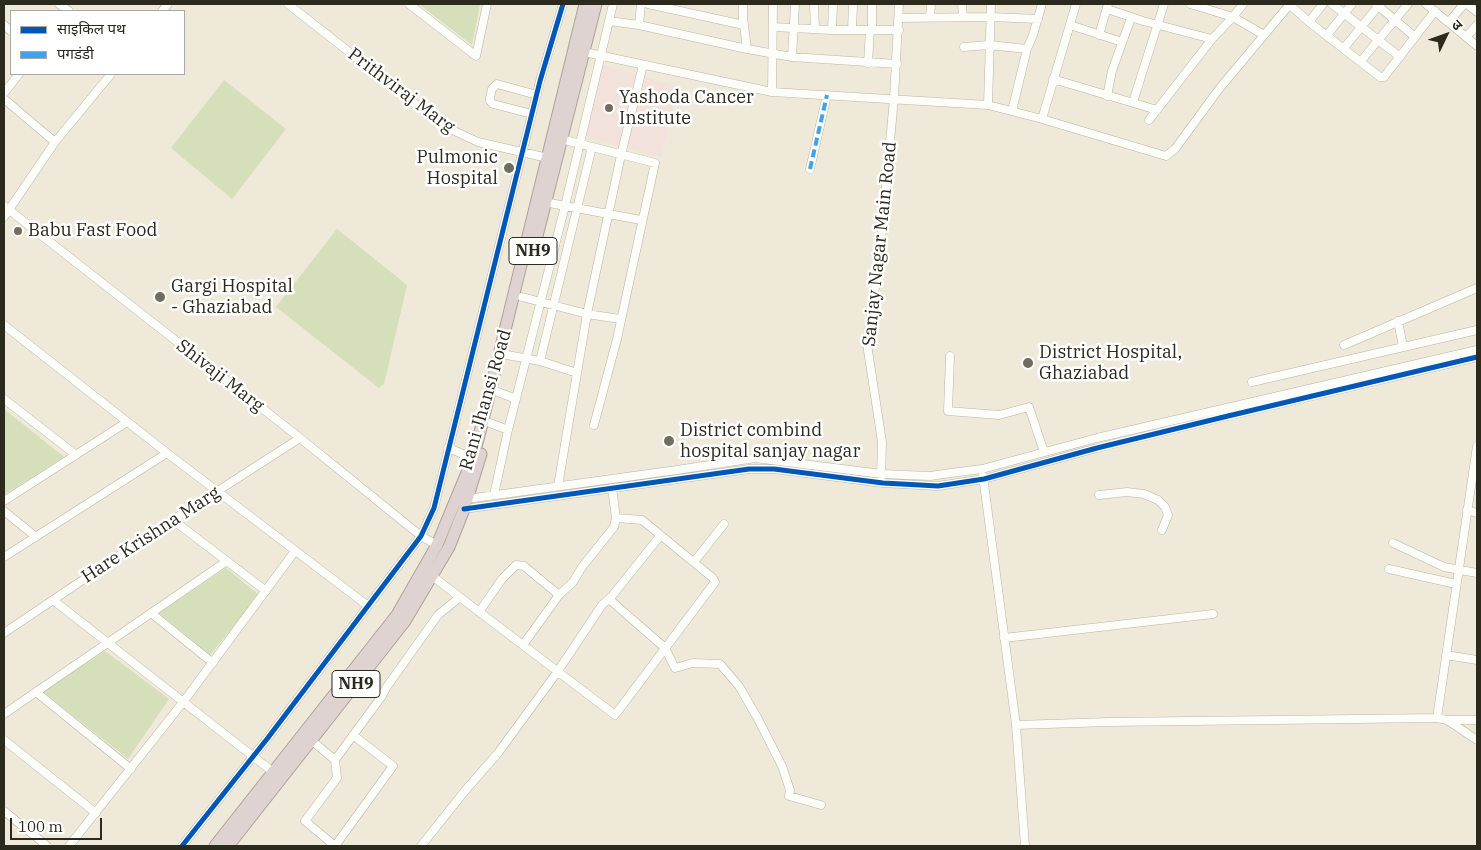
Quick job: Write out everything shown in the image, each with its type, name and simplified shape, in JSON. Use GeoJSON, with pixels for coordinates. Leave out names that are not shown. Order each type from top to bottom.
{"type":"FeatureCollection","features":[{"type":"Feature","properties":{"kind":"highway","name":"Rani Jhansi Road"},"geometry":{"type":"LineString","coordinates":[[307,737],[405,621],[448,547],[466,504],[552,159],[586,4]]}},
{"type":"Feature","properties":{"kind":"highway","name":"Rani Jhansi Road"},"geometry":{"type":"LineString","coordinates":[[215,846],[277,775],[307,737],[397,615],[437,544],[498,392],[546,202],[552,159],[561,139],[596,4]]}},
{"type":"Feature","properties":{"kind":"highway","name":"Rani Jhansi Road"},"geometry":{"type":"LineString","coordinates":[[228,846],[277,775]]}},
{"type":"Feature","properties":{"kind":"street","name":"Prithviraj Marg"},"geometry":{"type":"LineString","coordinates":[[288,4],[437,121],[478,142],[552,159]]}},
{"type":"Feature","properties":{"kind":"street"},"geometry":{"type":"LineString","coordinates":[[409,4],[476,56],[487,4]]}},
{"type":"Feature","properties":{"kind":"street"},"geometry":{"type":"LineString","coordinates":[[182,846],[253,757],[421,536],[434,508],[537,94],[563,4]]}},
{"type":"Feature","properties":{"kind":"street"},"geometry":{"type":"LineString","coordinates":[[494,495],[508,430],[565,206],[613,4]]}},
{"type":"Feature","properties":{"kind":"street"},"geometry":{"type":"LineString","coordinates":[[639,25],[641,4]]}},
{"type":"Feature","properties":{"kind":"street"},"geometry":{"type":"LineString","coordinates":[[648,4],[744,25]]}},
{"type":"Feature","properties":{"kind":"street"},"geometry":{"type":"LineString","coordinates":[[744,4],[747,49]]}},
{"type":"Feature","properties":{"kind":"street"},"geometry":{"type":"LineString","coordinates":[[772,92],[773,4]]}},
{"type":"Feature","properties":{"kind":"street"},"geometry":{"type":"LineString","coordinates":[[792,57],[795,4]]}},
{"type":"Feature","properties":{"kind":"street"},"geometry":{"type":"LineString","coordinates":[[814,4],[815,29]]}},
{"type":"Feature","properties":{"kind":"street"},"geometry":{"type":"LineString","coordinates":[[832,30],[833,4]]}},
{"type":"Feature","properties":{"kind":"street"},"geometry":{"type":"LineString","coordinates":[[852,30],[853,4]]}},
{"type":"Feature","properties":{"kind":"street"},"geometry":{"type":"LineString","coordinates":[[868,63],[872,4]]}},
{"type":"Feature","properties":{"kind":"street","name":"Sanjay Nagar Main Road"},"geometry":{"type":"LineString","coordinates":[[880,482],[882,474],[882,442],[866,344],[880,252],[897,64],[900,4]]}},
{"type":"Feature","properties":{"kind":"street"},"geometry":{"type":"LineString","coordinates":[[930,17],[931,4]]}},
{"type":"Feature","properties":{"kind":"street"},"geometry":{"type":"LineString","coordinates":[[962,4],[963,17]]}},
{"type":"Feature","properties":{"kind":"street"},"geometry":{"type":"LineString","coordinates":[[988,105],[991,4]]}},
{"type":"Feature","properties":{"kind":"street"},"geometry":{"type":"LineString","coordinates":[[1012,111],[1027,49],[1042,4]]}},
{"type":"Feature","properties":{"kind":"street"},"geometry":{"type":"LineString","coordinates":[[1042,119],[1076,4]]}},
{"type":"Feature","properties":{"kind":"street"},"geometry":{"type":"LineString","coordinates":[[1133,102],[1156,24],[1164,4]]}},
{"type":"Feature","properties":{"kind":"street"},"geometry":{"type":"LineString","coordinates":[[1194,4],[1233,17],[1264,35]]}},
{"type":"Feature","properties":{"kind":"street"},"geometry":{"type":"LineString","coordinates":[[1149,120],[1212,39],[1243,4]]}},
{"type":"Feature","properties":{"kind":"street"},"geometry":{"type":"LineString","coordinates":[[584,52],[772,92],[988,105],[1166,156],[1175,149],[1220,89],[1290,4],[1309,22],[1380,76],[1384,77],[1415,37],[1433,7],[1477,46]]}},
{"type":"Feature","properties":{"kind":"street"},"geometry":{"type":"LineString","coordinates":[[1309,22],[1323,4]]}},
{"type":"Feature","properties":{"kind":"street"},"geometry":{"type":"LineString","coordinates":[[1332,4],[1400,57]]}},
{"type":"Feature","properties":{"kind":"street"},"geometry":{"type":"LineString","coordinates":[[1327,35],[1352,4]]}},
{"type":"Feature","properties":{"kind":"street"},"geometry":{"type":"LineString","coordinates":[[1344,48],[1378,4],[1415,37]]}},
{"type":"Feature","properties":{"kind":"street"},"geometry":{"type":"LineString","coordinates":[[1361,61],[1408,4]]}},
{"type":"Feature","properties":{"kind":"street"},"geometry":{"type":"LineString","coordinates":[[1449,22],[1466,4],[1477,12]]}},
{"type":"Feature","properties":{"kind":"street"},"geometry":{"type":"LineString","coordinates":[[1099,35],[1107,6],[1131,18],[1212,39]]}},
{"type":"Feature","properties":{"kind":"street"},"geometry":{"type":"LineString","coordinates":[[899,18],[990,17],[1038,19]]}},
{"type":"Feature","properties":{"kind":"street"},"geometry":{"type":"LineString","coordinates":[[1107,96],[1112,71],[1131,18]]}},
{"type":"Feature","properties":{"kind":"street"},"geometry":{"type":"LineString","coordinates":[[608,22],[639,25],[792,57],[897,64]]}},
{"type":"Feature","properties":{"kind":"street"},"geometry":{"type":"LineString","coordinates":[[1070,25],[1122,42]]}},
{"type":"Feature","properties":{"kind":"street"},"geometry":{"type":"LineString","coordinates":[[1466,37],[1477,25]]}},
{"type":"Feature","properties":{"kind":"street"},"geometry":{"type":"LineString","coordinates":[[772,27],[832,30],[898,30]]}},
{"type":"Feature","properties":{"kind":"street"},"geometry":{"type":"LineString","coordinates":[[964,47],[989,45],[1027,49]]}},
{"type":"Feature","properties":{"kind":"street"},"geometry":{"type":"LineString","coordinates":[[558,486],[587,314],[643,65]]}},
{"type":"Feature","properties":{"kind":"street"},"geometry":{"type":"LineString","coordinates":[[4,93],[17,75]]}},
{"type":"Feature","properties":{"kind":"street"},"geometry":{"type":"LineString","coordinates":[[4,217],[6,208],[55,142],[110,75]]}},
{"type":"Feature","properties":{"kind":"street"},"geometry":{"type":"LineString","coordinates":[[1053,79],[1157,110]]}},
{"type":"Feature","properties":{"kind":"street"},"geometry":{"type":"LineString","coordinates":[[532,114],[492,104],[490,101],[492,89],[497,84],[537,94]]}},
{"type":"Feature","properties":{"kind":"street"},"geometry":{"type":"LineString","coordinates":[[810,169],[827,95]]}},
{"type":"Feature","properties":{"kind":"street"},"geometry":{"type":"LineString","coordinates":[[4,99],[55,142]]}},
{"type":"Feature","properties":{"kind":"street"},"geometry":{"type":"LineString","coordinates":[[561,139],[655,163],[641,220],[617,339],[594,425]]}},
{"type":"Feature","properties":{"kind":"street"},"geometry":{"type":"LineString","coordinates":[[540,361],[592,147]]}},
{"type":"Feature","properties":{"kind":"street"},"geometry":{"type":"LineString","coordinates":[[546,202],[641,220]]}},
{"type":"Feature","properties":{"kind":"street","name":"Shivaji Marg"},"geometry":{"type":"LineString","coordinates":[[6,208],[300,438],[421,536],[437,544]]}},
{"type":"Feature","properties":{"kind":"street"},"geometry":{"type":"LineString","coordinates":[[1344,345],[1477,288]]}},
{"type":"Feature","properties":{"kind":"street"},"geometry":{"type":"LineString","coordinates":[[522,297],[587,314],[620,319]]}},
{"type":"Feature","properties":{"kind":"street"},"geometry":{"type":"LineString","coordinates":[[1398,321],[1403,347]]}},
{"type":"Feature","properties":{"kind":"street"},"geometry":{"type":"LineString","coordinates":[[4,325],[217,492],[368,606]]}},
{"type":"Feature","properties":{"kind":"street"},"geometry":{"type":"LineString","coordinates":[[1252,382],[1477,330]]}},
{"type":"Feature","properties":{"kind":"street"},"geometry":{"type":"LineString","coordinates":[[466,504],[494,495],[755,458],[882,474],[930,476],[982,469],[1097,438],[1477,350]]}},
{"type":"Feature","properties":{"kind":"street"},"geometry":{"type":"LineString","coordinates":[[507,355],[540,361],[577,373]]}},
{"type":"Feature","properties":{"kind":"street"},"geometry":{"type":"LineString","coordinates":[[950,356],[948,411],[1000,416],[1029,407],[1044,452]]}},
{"type":"Feature","properties":{"kind":"street"},"geometry":{"type":"LineString","coordinates":[[466,504],[612,488],[749,469],[774,469],[880,482],[938,486],[984,479],[1135,439],[1477,357]]}},
{"type":"Feature","properties":{"kind":"street"},"geometry":{"type":"LineString","coordinates":[[498,392],[516,399]]}},
{"type":"Feature","properties":{"kind":"street"},"geometry":{"type":"LineString","coordinates":[[4,400],[76,455]]}},
{"type":"Feature","properties":{"kind":"street"},"geometry":{"type":"LineString","coordinates":[[4,501],[127,422]]}},
{"type":"Feature","properties":{"kind":"street"},"geometry":{"type":"LineString","coordinates":[[486,422],[508,430]]}},
{"type":"Feature","properties":{"kind":"street","name":"Hare Krishna Marg"},"geometry":{"type":"LineString","coordinates":[[4,633],[300,438]]}},
{"type":"Feature","properties":{"kind":"street"},"geometry":{"type":"LineString","coordinates":[[1437,718],[1477,446]]}},
{"type":"Feature","properties":{"kind":"street"},"geometry":{"type":"LineString","coordinates":[[448,448],[473,458]]}},
{"type":"Feature","properties":{"kind":"street"},"geometry":{"type":"LineString","coordinates":[[4,558],[167,453]]}},
{"type":"Feature","properties":{"kind":"street"},"geometry":{"type":"LineString","coordinates":[[982,469],[1016,725],[1026,846]]}},
{"type":"Feature","properties":{"kind":"street"},"geometry":{"type":"LineString","coordinates":[[523,645],[559,595],[573,582],[582,567],[614,527],[616,518],[612,488]]}},
{"type":"Feature","properties":{"kind":"street"},"geometry":{"type":"LineString","coordinates":[[1099,495],[1127,492],[1144,494],[1158,500],[1165,507],[1168,515],[1162,530]]}},
{"type":"Feature","properties":{"kind":"street"},"geometry":{"type":"LineString","coordinates":[[1467,510],[1477,513]]}},
{"type":"Feature","properties":{"kind":"street"},"geometry":{"type":"LineString","coordinates":[[4,511],[36,537]]}},
{"type":"Feature","properties":{"kind":"street"},"geometry":{"type":"LineString","coordinates":[[432,576],[615,715],[715,582],[713,578],[642,520],[616,518]]}},
{"type":"Feature","properties":{"kind":"street"},"geometry":{"type":"LineString","coordinates":[[174,520],[266,591]]}},
{"type":"Feature","properties":{"kind":"street"},"geometry":{"type":"LineString","coordinates":[[694,562],[724,524]]}},
{"type":"Feature","properties":{"kind":"street"},"geometry":{"type":"LineString","coordinates":[[421,846],[498,753],[558,671],[602,605],[660,536]]}},
{"type":"Feature","properties":{"kind":"street"},"geometry":{"type":"LineString","coordinates":[[1393,543],[1438,564],[1477,573]]}},
{"type":"Feature","properties":{"kind":"street"},"geometry":{"type":"LineString","coordinates":[[69,846],[184,701],[295,551]]}},
{"type":"Feature","properties":{"kind":"street"},"geometry":{"type":"LineString","coordinates":[[4,714],[227,561]]}},
{"type":"Feature","properties":{"kind":"street"},"geometry":{"type":"LineString","coordinates":[[479,612],[502,579],[516,566],[524,566],[559,595]]}},
{"type":"Feature","properties":{"kind":"street"},"geometry":{"type":"LineString","coordinates":[[1389,569],[1456,584]]}},
{"type":"Feature","properties":{"kind":"street"},"geometry":{"type":"LineString","coordinates":[[353,736],[393,766],[335,846],[305,821],[337,778],[335,760],[438,615],[460,597]]}},
{"type":"Feature","properties":{"kind":"street"},"geometry":{"type":"LineString","coordinates":[[609,598],[666,648],[675,668],[693,663],[720,664],[740,686],[758,719],[782,766],[790,790],[789,796],[821,805]]}},
{"type":"Feature","properties":{"kind":"street"},"geometry":{"type":"LineString","coordinates":[[53,600],[277,775]]}},
{"type":"Feature","properties":{"kind":"street"},"geometry":{"type":"LineString","coordinates":[[151,613],[213,663]]}},
{"type":"Feature","properties":{"kind":"street"},"geometry":{"type":"LineString","coordinates":[[1004,638],[1213,614]]}},
{"type":"Feature","properties":{"kind":"street"},"geometry":{"type":"LineString","coordinates":[[1446,655],[1477,660]]}},
{"type":"Feature","properties":{"kind":"street"},"geometry":{"type":"LineString","coordinates":[[36,692],[130,769]]}},
{"type":"Feature","properties":{"kind":"street"},"geometry":{"type":"LineString","coordinates":[[1016,725],[1437,718],[1477,720]]}},
{"type":"Feature","properties":{"kind":"street"},"geometry":{"type":"LineString","coordinates":[[1447,720],[1477,740]]}},
{"type":"Feature","properties":{"kind":"street"},"geometry":{"type":"LineString","coordinates":[[307,737],[335,760]]}},
{"type":"Feature","properties":{"kind":"street"},"geometry":{"type":"LineString","coordinates":[[4,740],[96,813]]}},
{"type":"Feature","properties":{"kind":"street"},"geometry":{"type":"LineString","coordinates":[[4,811],[47,846]]}},
{"type":"Feature","properties":{"kind":"shaded area"},"geometry":{"type":"Polygon","coordinates":[[[599,64],[678,86],[661,158],[582,136],[599,64]]]}},
{"type":"Feature","properties":{"kind":"green space"},"geometry":{"type":"Polygon","coordinates":[[[419,4],[480,4],[472,45],[419,4]]]}},
{"type":"Feature","properties":{"kind":"green space"},"geometry":{"type":"Polygon","coordinates":[[[224,80],[286,129],[232,199],[171,148],[224,80]]]}},
{"type":"Feature","properties":{"kind":"green space"},"geometry":{"type":"Polygon","coordinates":[[[337,229],[407,285],[384,384],[379,388],[276,307],[337,229]]]}},
{"type":"Feature","properties":{"kind":"green space"},"geometry":{"type":"Polygon","coordinates":[[[4,409],[64,457],[4,495],[4,409]]]}},
{"type":"Feature","properties":{"kind":"green space"},"geometry":{"type":"Polygon","coordinates":[[[226,568],[259,595],[210,655],[159,613],[226,568]]]}},
{"type":"Feature","properties":{"kind":"green space"},"geometry":{"type":"Polygon","coordinates":[[[105,651],[169,699],[128,759],[42,691],[105,651]]]}},
{"type":"Feature","properties":{"kind":"marked path"},"geometry":{"type":"LineString","coordinates":[[810,169],[827,95]]}},
{"type":"Feature","properties":{"kind":"cycle path"},"geometry":{"type":"LineString","coordinates":[[182,846],[267,739],[421,536],[434,508],[540,81],[563,4]]}},
{"type":"Feature","properties":{"kind":"cycle path"},"geometry":{"type":"LineString","coordinates":[[464,509],[749,469],[774,469],[883,483],[938,486],[984,479],[1097,448],[1477,357]]}},
{"type":"Feature","properties":{"kind":"place","name":"Yashoda Cancer Institute"},"geometry":{"type":"Point","coordinates":[609,108]}},
{"type":"Feature","properties":{"kind":"place","name":"Pulmonic Hospital"},"geometry":{"type":"Point","coordinates":[509,168]}},
{"type":"Feature","properties":{"kind":"place","name":"Babu Fast Food"},"geometry":{"type":"Point","coordinates":[18,231]}},
{"type":"Feature","properties":{"kind":"place","name":"Gargi Hospital - Ghaziabad"},"geometry":{"type":"Point","coordinates":[160,297]}},
{"type":"Feature","properties":{"kind":"place","name":"District Hospital, Ghaziabad"},"geometry":{"type":"Point","coordinates":[1028,363]}},
{"type":"Feature","properties":{"kind":"place","name":"District combind hospital sanjay nagar"},"geometry":{"type":"Point","coordinates":[669,441]}}]}
